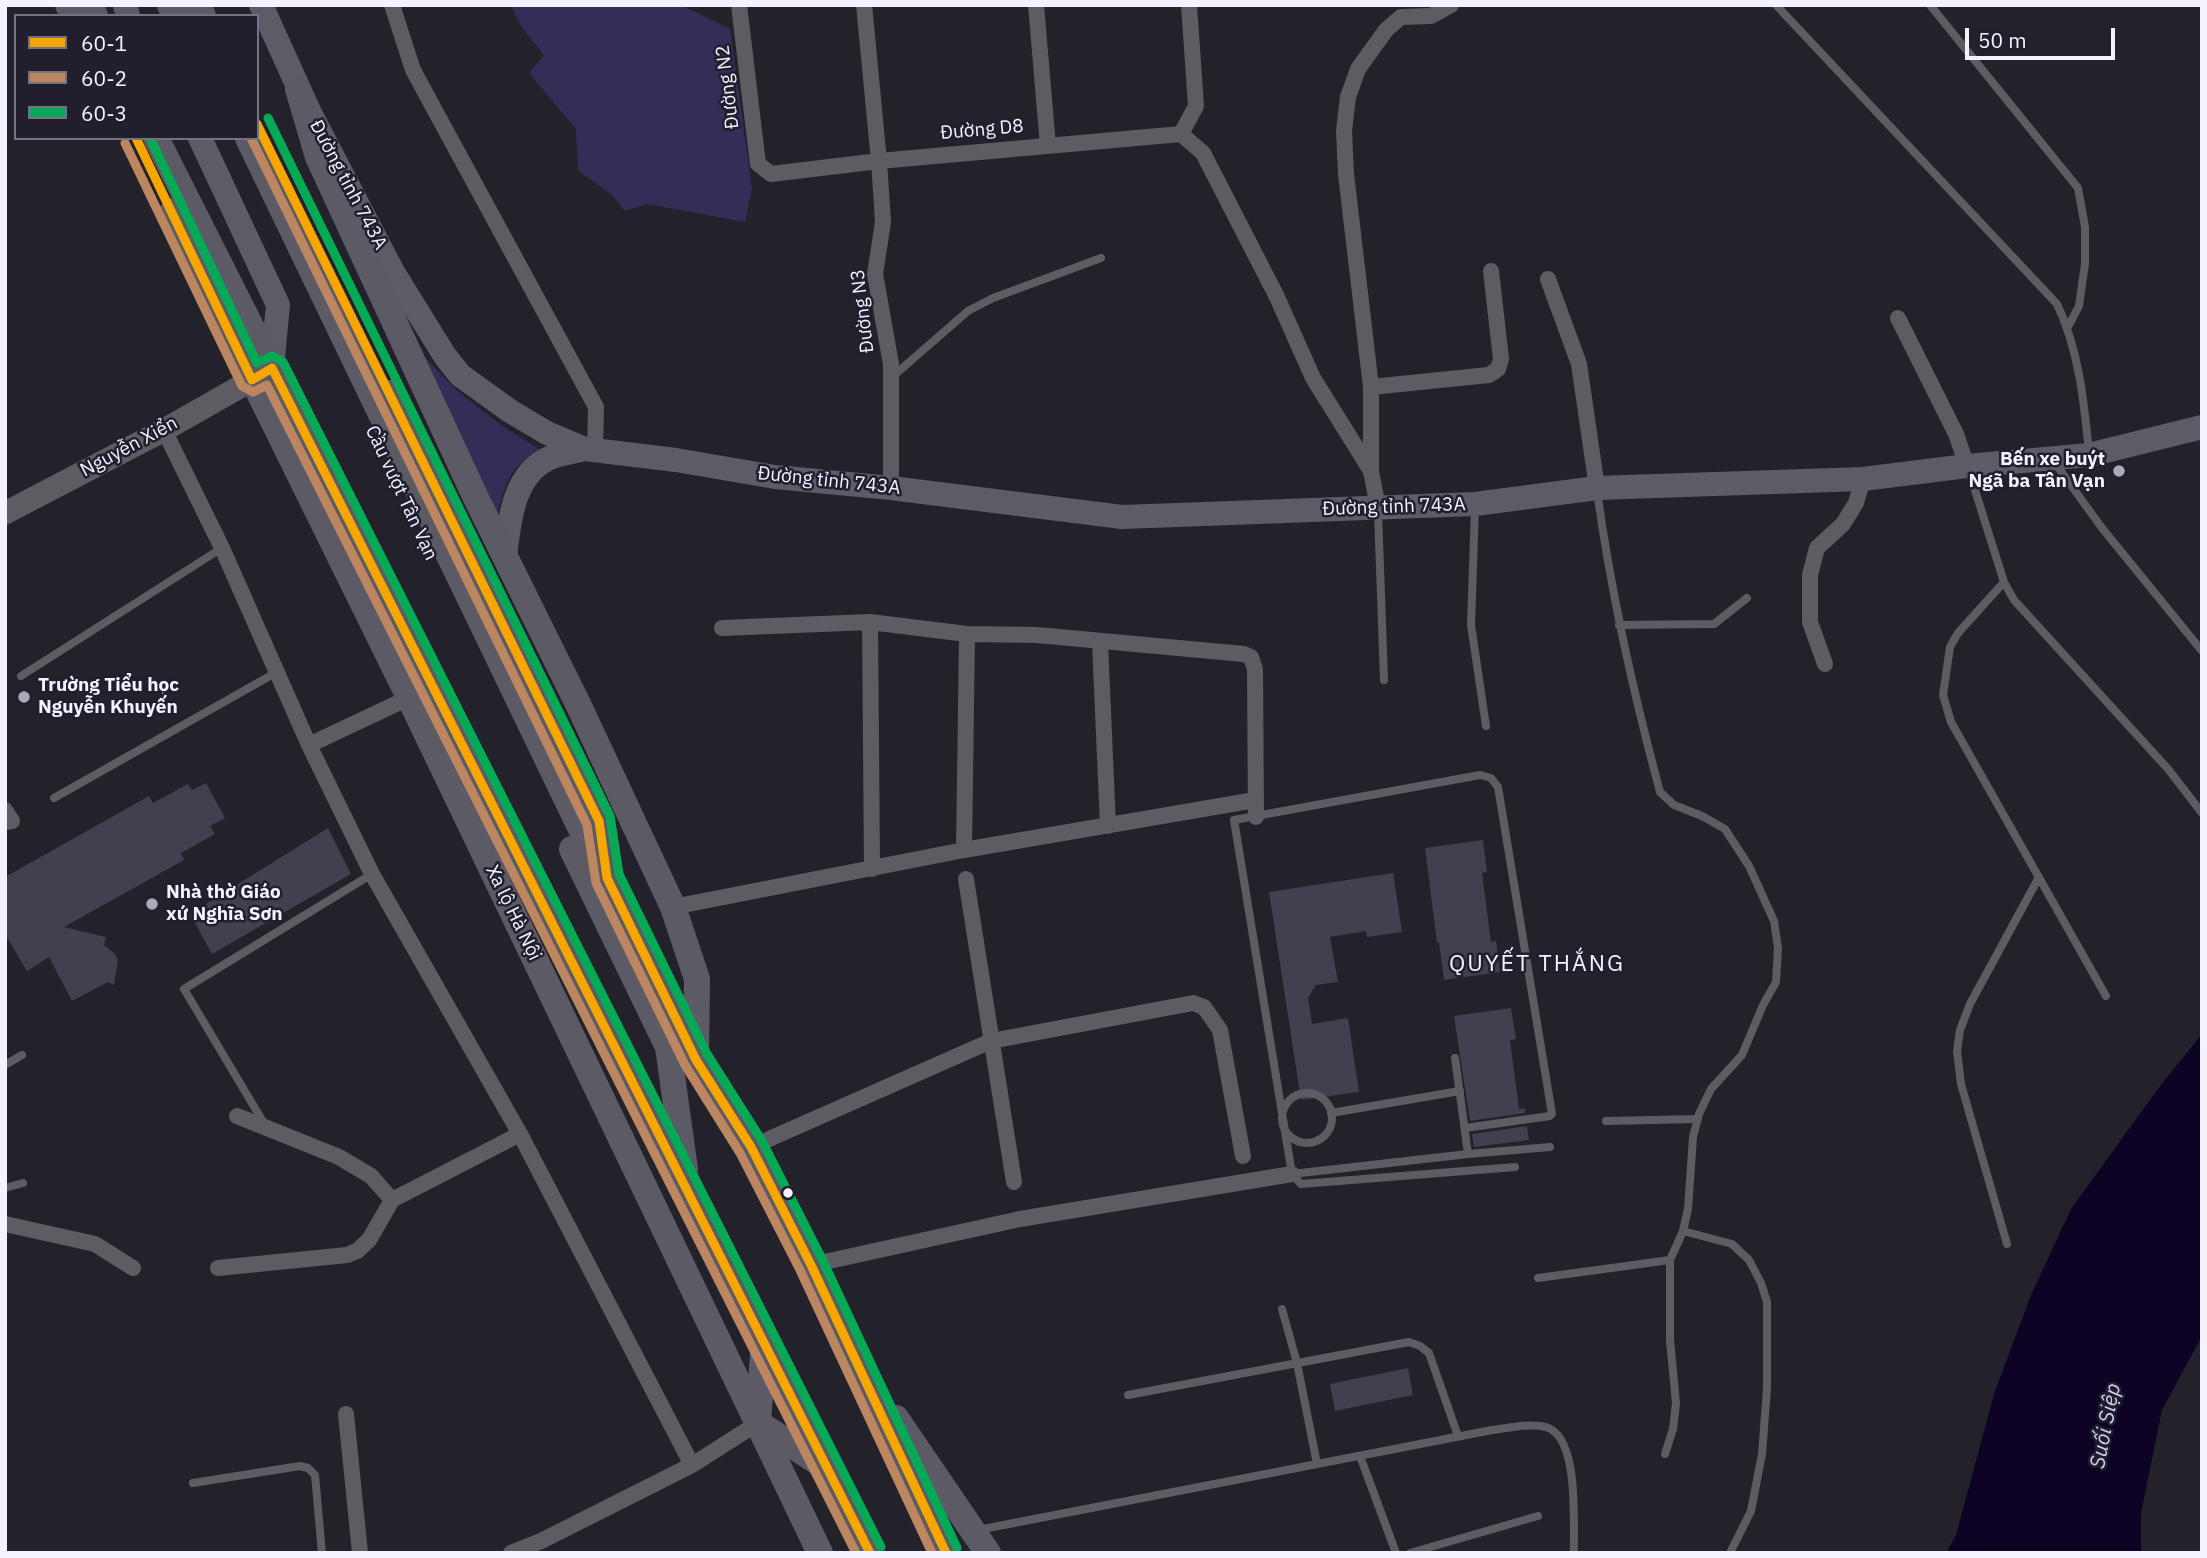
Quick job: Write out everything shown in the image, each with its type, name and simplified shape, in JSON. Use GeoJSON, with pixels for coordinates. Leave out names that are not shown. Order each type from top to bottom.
{"type":"FeatureCollection","features":[{"type":"Feature","properties":{"kind":"highway"},"geometry":{"type":"LineString","coordinates":[[298,89],[318,157],[505,557],[578,704],[673,907],[697,979],[696,1060]]}},
{"type":"Feature","properties":{"kind":"highway","name":"Cầu vượt Tân Vạn"},"geometry":{"type":"LineString","coordinates":[[259,128],[453,519],[583,831]]}},
{"type":"Feature","properties":{"kind":"highway","name":"Xa lộ Hà Nội"},"geometry":{"type":"LineString","coordinates":[[137,140],[433,686],[870,1553]]}},
{"type":"Feature","properties":{"kind":"highway","name":"Xa lộ Hà Nội"},"geometry":{"type":"LineString","coordinates":[[157,140],[246,321],[262,374],[409,698],[820,1553]]}},
{"type":"Feature","properties":{"kind":"highway","name":"Cầu vượt Tân Vạn"},"geometry":{"type":"LineString","coordinates":[[237,140],[455,607],[583,831]]}},
{"type":"Feature","properties":{"kind":"highway","name":"Cầu vượt Tân Vạn"},"geometry":{"type":"LineString","coordinates":[[249,140],[583,831]]}},
{"type":"Feature","properties":{"kind":"highway"},"geometry":{"type":"LineString","coordinates":[[583,831],[696,1060],[751,1147],[811,1265],[946,1553]]}},
{"type":"Feature","properties":{"kind":"highway","name":"Xa lộ Hà Nội"},"geometry":{"type":"LineString","coordinates":[[583,831],[668,1047],[687,1188]]}},
{"type":"Feature","properties":{"kind":"highway"},"geometry":{"type":"LineString","coordinates":[[764,1340],[758,1423],[829,1469]]}},
{"type":"Feature","properties":{"kind":"highway"},"geometry":{"type":"LineString","coordinates":[[860,1369],[926,1458],[981,1542]]}},
{"type":"Feature","properties":{"kind":"main road","name":"Đường tỉnh 743A"},"geometry":{"type":"LineString","coordinates":[[261,5],[298,89],[393,272],[445,356],[460,374],[510,411],[547,433],[590,450],[676,460],[775,477],[891,488],[1122,517],[1475,504],[1597,488],[1863,479],[2090,455],[2202,426]]}},
{"type":"Feature","properties":{"kind":"main road"},"geometry":{"type":"LineString","coordinates":[[188,140],[205,147],[278,304],[262,374]]}},
{"type":"Feature","properties":{"kind":"main road","name":"Nguyễn Xiển"},"geometry":{"type":"LineString","coordinates":[[5,513],[164,430],[262,374]]}},
{"type":"Feature","properties":{"kind":"main road","name":"Đường tỉnh 743A"},"geometry":{"type":"LineString","coordinates":[[505,557],[510,508],[526,476],[550,458],[590,450]]}},
{"type":"Feature","properties":{"kind":"street"},"geometry":{"type":"LineString","coordinates":[[392,5],[413,71],[596,407],[590,450]]}},
{"type":"Feature","properties":{"kind":"street","name":"Đường N2"},"geometry":{"type":"LineString","coordinates":[[739,5],[758,164]]}},
{"type":"Feature","properties":{"kind":"street","name":"Đường N3"},"geometry":{"type":"LineString","coordinates":[[864,5],[883,222],[876,274],[891,364],[891,488]]}},
{"type":"Feature","properties":{"kind":"street"},"geometry":{"type":"LineString","coordinates":[[1036,5],[1048,146]]}},
{"type":"Feature","properties":{"kind":"street"},"geometry":{"type":"LineString","coordinates":[[1189,5],[1196,106],[1181,134],[1203,153],[1277,297],[1313,378],[1371,471]]}},
{"type":"Feature","properties":{"kind":"street"},"geometry":{"type":"LineString","coordinates":[[1378,508],[1371,471],[1371,387],[1346,174],[1344,131],[1348,97],[1358,69],[1386,30],[1401,17],[1431,16],[1451,5]]}},
{"type":"Feature","properties":{"kind":"street","name":"Đường D8"},"geometry":{"type":"LineString","coordinates":[[758,164],[771,174],[879,161],[1181,134]]}},
{"type":"Feature","properties":{"kind":"street"},"geometry":{"type":"LineString","coordinates":[[1371,387],[1489,375],[1498,369],[1501,359],[1491,271]]}},
{"type":"Feature","properties":{"kind":"street"},"geometry":{"type":"LineString","coordinates":[[1548,279],[1579,364],[1597,488]]}},
{"type":"Feature","properties":{"kind":"street"},"geometry":{"type":"LineString","coordinates":[[1898,318],[1956,434],[1967,466]]}},
{"type":"Feature","properties":{"kind":"street"},"geometry":{"type":"LineString","coordinates":[[164,430],[222,548],[309,745],[372,874],[520,1134],[692,1465]]}},
{"type":"Feature","properties":{"kind":"street"},"geometry":{"type":"LineString","coordinates":[[1825,664],[1810,622],[1812,561],[1817,548],[1843,524],[1856,503],[1863,479]]}},
{"type":"Feature","properties":{"kind":"street"},"geometry":{"type":"LineString","coordinates":[[870,622],[872,869]]}},
{"type":"Feature","properties":{"kind":"street"},"geometry":{"type":"LineString","coordinates":[[673,907],[964,850],[1108,826],[1256,808],[1255,669],[1251,657],[1244,654],[1037,635],[967,634],[870,622],[722,628]]}},
{"type":"Feature","properties":{"kind":"street"},"geometry":{"type":"LineString","coordinates":[[964,850],[967,634]]}},
{"type":"Feature","properties":{"kind":"street"},"geometry":{"type":"LineString","coordinates":[[1100,642],[1108,826]]}},
{"type":"Feature","properties":{"kind":"street"},"geometry":{"type":"LineString","coordinates":[[309,745],[433,686]]}},
{"type":"Feature","properties":{"kind":"street"},"geometry":{"type":"LineString","coordinates":[[5,810],[12,821],[5,822]]}},
{"type":"Feature","properties":{"kind":"street"},"geometry":{"type":"LineString","coordinates":[[966,879],[1014,1182]]}},
{"type":"Feature","properties":{"kind":"street"},"geometry":{"type":"LineString","coordinates":[[751,1147],[991,1041],[1193,1003],[1204,1007],[1220,1030],[1243,1156]]}},
{"type":"Feature","properties":{"kind":"street"},"geometry":{"type":"LineString","coordinates":[[237,1116],[339,1157],[371,1176],[392,1200]]}},
{"type":"Feature","properties":{"kind":"street"},"geometry":{"type":"LineString","coordinates":[[218,1268],[347,1255],[358,1251],[369,1240],[392,1200],[520,1134]]}},
{"type":"Feature","properties":{"kind":"street"},"geometry":{"type":"LineString","coordinates":[[811,1265],[1020,1219],[1292,1174]]}},
{"type":"Feature","properties":{"kind":"street"},"geometry":{"type":"LineString","coordinates":[[5,1224],[95,1244],[133,1268]]}},
{"type":"Feature","properties":{"kind":"street"},"geometry":{"type":"LineString","coordinates":[[346,1414],[360,1553]]}},
{"type":"Feature","properties":{"kind":"street"},"geometry":{"type":"LineString","coordinates":[[511,1553],[542,1547],[692,1465],[758,1423]]}},
{"type":"Feature","properties":{"kind":"lane"},"geometry":{"type":"LineString","coordinates":[[1776,5],[2057,304],[2068,327],[2083,394],[2090,455]]}},
{"type":"Feature","properties":{"kind":"lane"},"geometry":{"type":"LineString","coordinates":[[1930,5],[2078,188],[2085,228],[2085,264],[2079,306],[2068,327]]}},
{"type":"Feature","properties":{"kind":"lane"},"geometry":{"type":"LineString","coordinates":[[891,378],[968,311],[993,298],[1101,258]]}},
{"type":"Feature","properties":{"kind":"lane"},"geometry":{"type":"LineString","coordinates":[[2052,459],[2102,527],[2202,651]]}},
{"type":"Feature","properties":{"kind":"lane"},"geometry":{"type":"LineString","coordinates":[[1967,466],[2004,582],[2014,600],[2168,769],[2202,813]]}},
{"type":"Feature","properties":{"kind":"lane"},"geometry":{"type":"LineString","coordinates":[[1597,488],[1608,570],[1619,625],[1660,792],[1674,806],[1702,816],[1725,830],[1749,866],[1774,921],[1778,948],[1776,982],[1763,1004],[1742,1055],[1711,1089],[1693,1137],[1688,1209],[1683,1231],[1670,1260],[1670,1340],[1676,1403],[1673,1429],[1665,1454]]}},
{"type":"Feature","properties":{"kind":"lane"},"geometry":{"type":"LineString","coordinates":[[1475,504],[1471,625],[1486,726]]}},
{"type":"Feature","properties":{"kind":"lane"},"geometry":{"type":"LineString","coordinates":[[1378,508],[1384,680]]}},
{"type":"Feature","properties":{"kind":"lane"},"geometry":{"type":"LineString","coordinates":[[21,676],[222,548]]}},
{"type":"Feature","properties":{"kind":"lane"},"geometry":{"type":"LineString","coordinates":[[2004,582],[1958,633],[1950,647],[1942,695],[1951,722],[2106,996]]}},
{"type":"Feature","properties":{"kind":"lane"},"geometry":{"type":"LineString","coordinates":[[1619,625],[1713,624],[1747,598]]}},
{"type":"Feature","properties":{"kind":"lane"},"geometry":{"type":"LineString","coordinates":[[54,798],[277,672]]}},
{"type":"Feature","properties":{"kind":"lane"},"geometry":{"type":"LineString","coordinates":[[1465,1128],[1552,1114],[1498,787],[1491,778],[1480,775],[1256,808],[1234,820],[1292,1174],[1301,1184],[1515,1167]]}},
{"type":"Feature","properties":{"kind":"lane"},"geometry":{"type":"LineString","coordinates":[[267,1128],[184,989],[372,874]]}},
{"type":"Feature","properties":{"kind":"lane"},"geometry":{"type":"LineString","coordinates":[[2007,1244],[1961,1084],[1957,1051],[1960,1030],[1970,1004],[2039,877]]}},
{"type":"Feature","properties":{"kind":"lane"},"geometry":{"type":"LineString","coordinates":[[5,1065],[22,1055]]}},
{"type":"Feature","properties":{"kind":"lane"},"geometry":{"type":"LineString","coordinates":[[1455,1058],[1468,1154]]}},
{"type":"Feature","properties":{"kind":"lane"},"geometry":{"type":"LineString","coordinates":[[1331,1113],[1460,1091]]}},
{"type":"Feature","properties":{"kind":"lane"},"geometry":{"type":"LineString","coordinates":[[1308,1093],[1323,1099],[1331,1113],[1332,1121],[1325,1136],[1311,1143],[1295,1140],[1289,1135],[1282,1120],[1287,1104],[1293,1098],[1308,1093]]}},
{"type":"Feature","properties":{"kind":"lane"},"geometry":{"type":"LineString","coordinates":[[1606,1121],[1698,1119]]}},
{"type":"Feature","properties":{"kind":"lane"},"geometry":{"type":"LineString","coordinates":[[1292,1174],[1550,1147]]}},
{"type":"Feature","properties":{"kind":"lane"},"geometry":{"type":"LineString","coordinates":[[5,1188],[23,1183]]}},
{"type":"Feature","properties":{"kind":"lane"},"geometry":{"type":"LineString","coordinates":[[1683,1231],[1732,1244],[1749,1260],[1767,1302],[1767,1389],[1762,1454],[1751,1511],[1730,1553]]}},
{"type":"Feature","properties":{"kind":"lane"},"geometry":{"type":"LineString","coordinates":[[1538,1278],[1670,1260]]}},
{"type":"Feature","properties":{"kind":"lane"},"geometry":{"type":"LineString","coordinates":[[1282,1309],[1297,1363],[1317,1464]]}},
{"type":"Feature","properties":{"kind":"lane"},"geometry":{"type":"LineString","coordinates":[[1128,1395],[1409,1342],[1429,1353],[1458,1436]]}},
{"type":"Feature","properties":{"kind":"lane"},"geometry":{"type":"LineString","coordinates":[[981,1542],[1317,1464],[1458,1436],[1532,1426],[1548,1427],[1555,1433],[1564,1444],[1570,1462],[1574,1553]]}},
{"type":"Feature","properties":{"kind":"lane"},"geometry":{"type":"LineString","coordinates":[[1360,1456],[1396,1553]]}},
{"type":"Feature","properties":{"kind":"lane"},"geometry":{"type":"LineString","coordinates":[[193,1483],[300,1466],[308,1468],[315,1475],[321,1553]]}},
{"type":"Feature","properties":{"kind":"lane"},"geometry":{"type":"LineString","coordinates":[[1410,1553],[1538,1516]]}},
{"type":"Feature","properties":{"kind":"shaded area"},"geometry":{"type":"Polygon","coordinates":[[[510,5],[681,5],[730,29],[752,189],[745,222],[647,204],[625,211],[613,196],[578,170],[576,129],[529,73],[544,55],[523,29],[510,5]]]}},
{"type":"Feature","properties":{"kind":"shaded area"},"geometry":{"type":"Polygon","coordinates":[[[416,348],[455,389],[501,425],[542,451],[523,462],[511,475],[497,514],[416,348]]]}},
{"type":"Feature","properties":{"kind":"water","name":"Suối Siệp"},"geometry":{"type":"Polygon","coordinates":[[[2202,1034],[2202,1336],[2162,1410],[2141,1513],[2141,1553],[1946,1553],[1956,1535],[1994,1394],[2031,1295],[2071,1209],[2160,1086],[2202,1034]]]}},
{"type":"Feature","properties":{"kind":"building"},"geometry":{"type":"Polygon","coordinates":[[[206,783],[225,818],[210,826],[215,834],[181,853],[184,860],[64,927],[106,937],[104,945],[118,960],[114,985],[108,982],[72,1001],[49,957],[27,971],[5,934],[5,877],[149,796],[153,803],[188,784],[192,790],[206,783]]]}},
{"type":"Feature","properties":{"kind":"building"},"geometry":{"type":"Polygon","coordinates":[[[328,828],[351,874],[212,954],[190,914],[328,828]]]}},
{"type":"Feature","properties":{"kind":"building"},"geometry":{"type":"Polygon","coordinates":[[[1483,840],[1487,872],[1482,873],[1491,942],[1496,941],[1500,972],[1444,980],[1425,848],[1483,840]]]}},
{"type":"Feature","properties":{"kind":"building"},"geometry":{"type":"Polygon","coordinates":[[[1393,873],[1402,932],[1367,937],[1366,931],[1330,937],[1338,982],[1316,985],[1308,998],[1312,1024],[1348,1018],[1359,1092],[1301,1100],[1269,892],[1393,873]]]}},
{"type":"Feature","properties":{"kind":"building"},"geometry":{"type":"Polygon","coordinates":[[[1511,1008],[1516,1039],[1510,1040],[1519,1109],[1525,1108],[1525,1113],[1470,1121],[1454,1016],[1511,1008]]]}},
{"type":"Feature","properties":{"kind":"building"},"geometry":{"type":"Polygon","coordinates":[[[1527,1126],[1529,1140],[1474,1147],[1472,1134],[1527,1126]]]}},
{"type":"Feature","properties":{"kind":"building"},"geometry":{"type":"Polygon","coordinates":[[[1408,1368],[1413,1395],[1335,1411],[1330,1384],[1408,1368]]]}},
{"type":"Feature","properties":{"kind":"transit line","name":"60-3"},"geometry":{"type":"LineString","coordinates":[[268,118],[610,816],[619,874],[707,1054],[762,1141],[822,1259],[957,1548]]}},
{"type":"Feature","properties":{"kind":"transit line","name":"60-1"},"geometry":{"type":"LineString","coordinates":[[259,128],[599,821],[607,878],[696,1060],[751,1147],[811,1265],[946,1553]]}},
{"type":"Feature","properties":{"kind":"transit line","name":"60-1"},"geometry":{"type":"LineString","coordinates":[[137,140],[252,380],[272,368],[870,1553]]}},
{"type":"Feature","properties":{"kind":"transit line","name":"60-3"},"geometry":{"type":"LineString","coordinates":[[151,140],[257,363],[272,356],[283,362],[881,1547]]}},
{"type":"Feature","properties":{"kind":"transit line","name":"60-2"},"geometry":{"type":"LineString","coordinates":[[252,140],[587,825],[596,883],[685,1065],[740,1153],[800,1270],[932,1553]]}},
{"type":"Feature","properties":{"kind":"transit line","name":"60-2"},"geometry":{"type":"LineString","coordinates":[[125,143],[242,386],[253,392],[267,385],[856,1553]]}},
{"type":"Feature","properties":{"kind":"place","name":"Bến xe buýt Ngã ba Tân Vạn"},"geometry":{"type":"Point","coordinates":[2119,471]}},
{"type":"Feature","properties":{"kind":"place","name":"Trường Tiểu học Nguyễn Khuyến"},"geometry":{"type":"Point","coordinates":[24,697]}},
{"type":"Feature","properties":{"kind":"place","name":"Nhà thờ Giáo xứ Nghĩa Sơn"},"geometry":{"type":"Point","coordinates":[152,904]}},
{"type":"Feature","properties":{"kind":"district","name":"QUYẾT THẮNG"},"geometry":{"type":"Point","coordinates":[1537,964]}}]}
